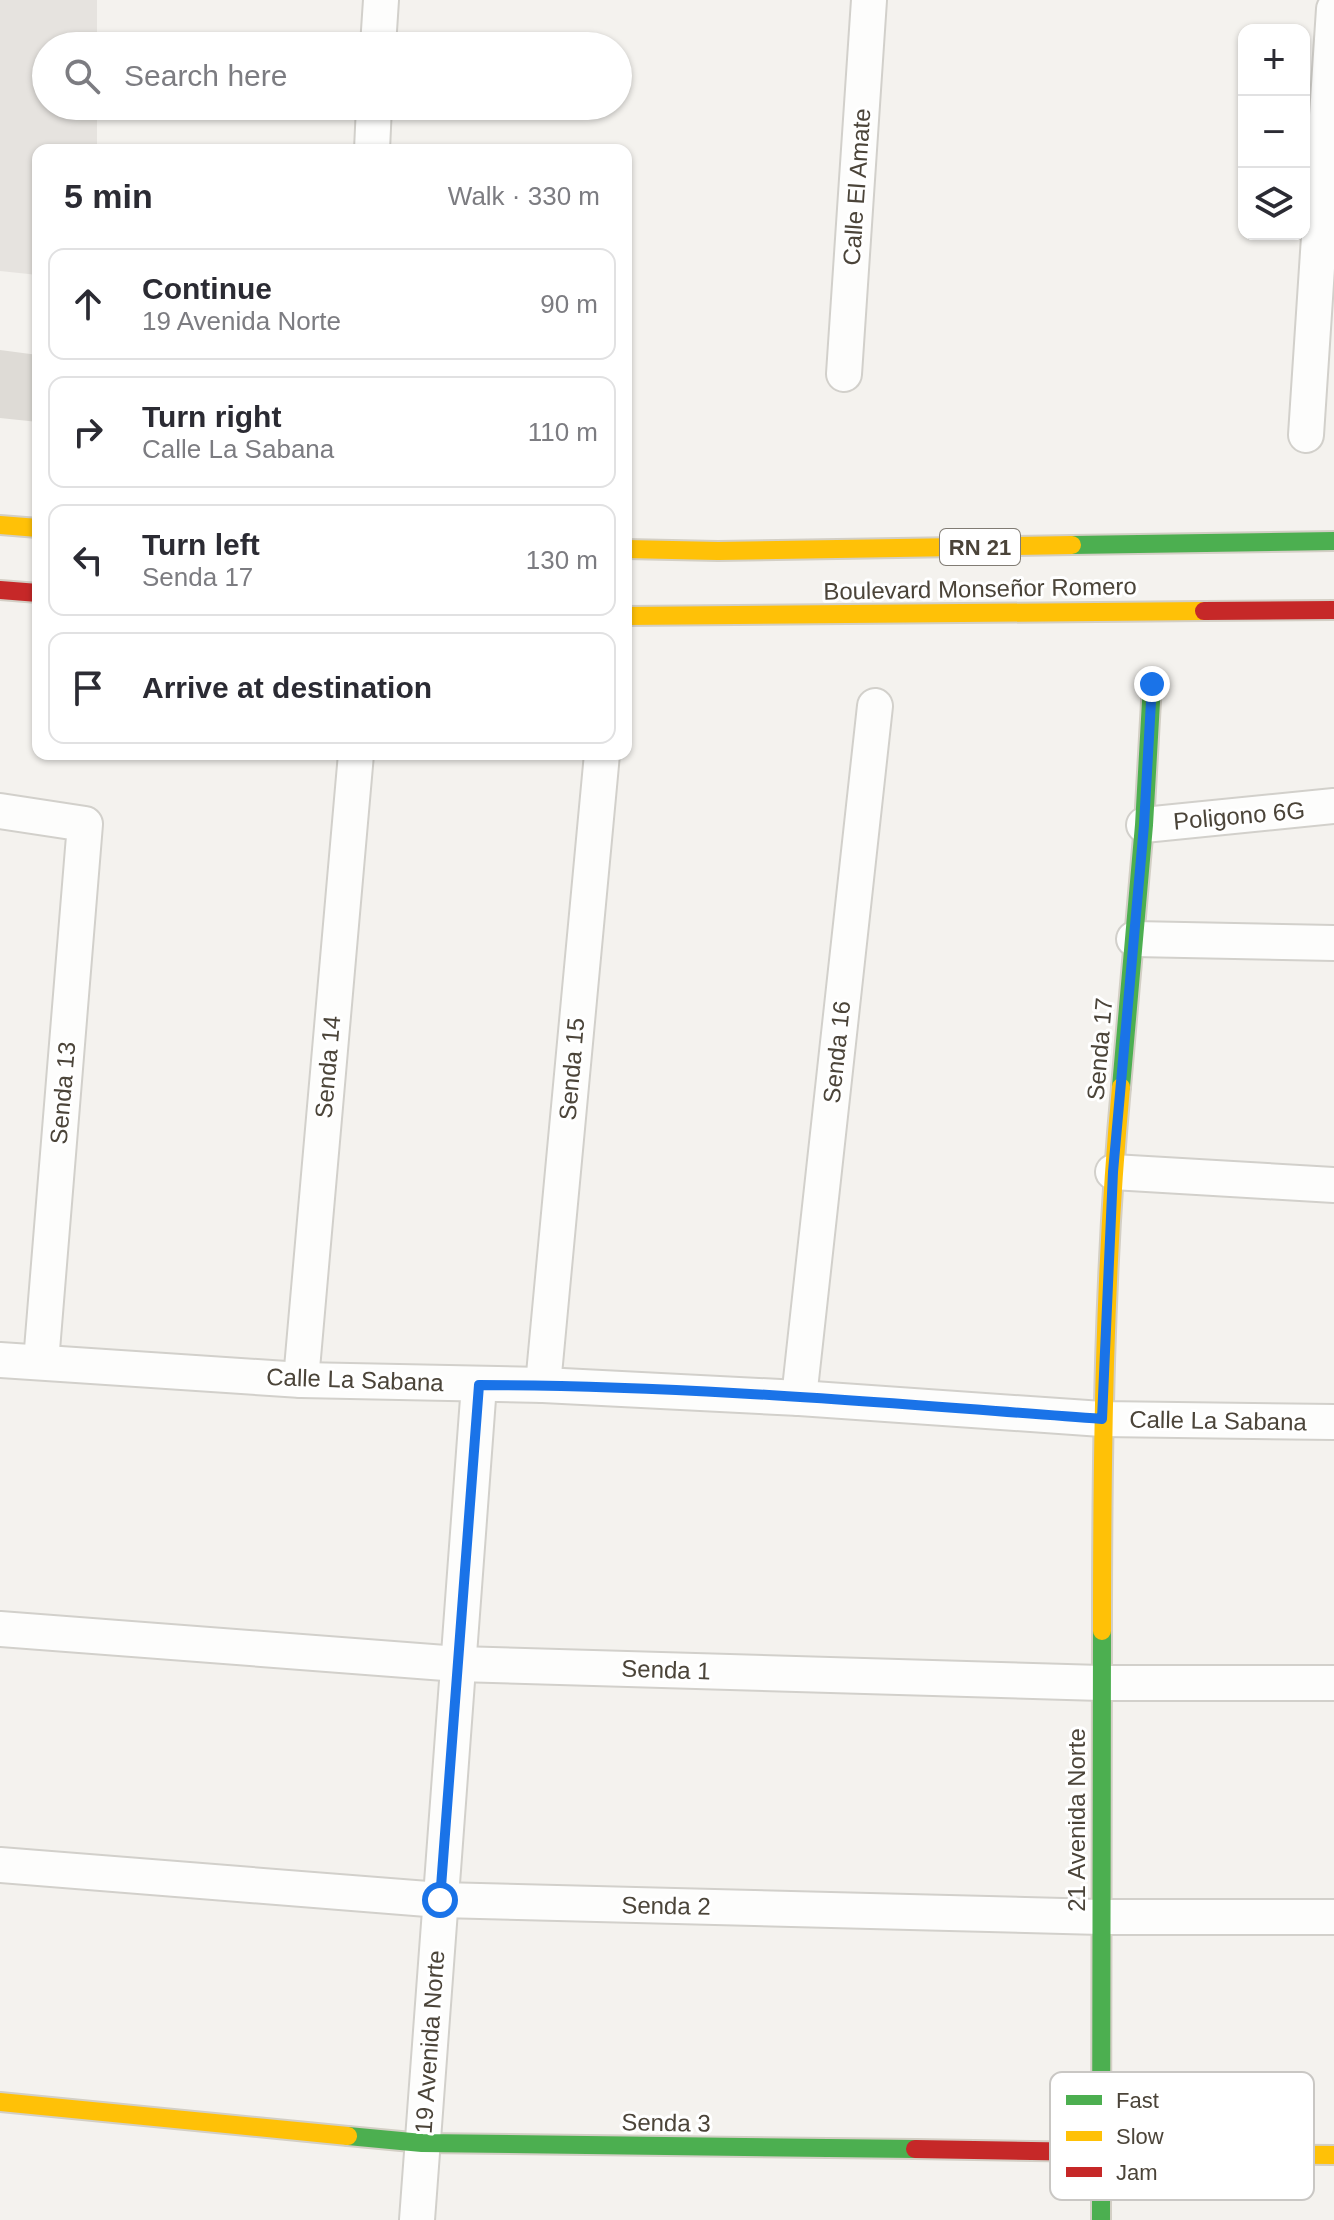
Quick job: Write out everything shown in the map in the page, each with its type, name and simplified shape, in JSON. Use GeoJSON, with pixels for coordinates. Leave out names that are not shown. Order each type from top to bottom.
{"type":"FeatureCollection","features":[{"type":"Feature","properties":{"kind":"main road"},"geometry":{"type":"LineString","coordinates":[[0,525],[32,528]]}},
{"type":"Feature","properties":{"kind":"main road","name":"Boulevard Monseñor Romero"},"geometry":{"type":"LineString","coordinates":[[632,549],[718,551],[1334,541]]}},
{"type":"Feature","properties":{"kind":"main road"},"geometry":{"type":"LineString","coordinates":[[0,590],[32,593]]}},
{"type":"Feature","properties":{"kind":"main road","name":"Boulevard Monseñor Romero"},"geometry":{"type":"LineString","coordinates":[[632,616],[1334,610]]}},
{"type":"Feature","properties":{"kind":"main road","name":"Senda 17"},"geometry":{"type":"LineString","coordinates":[[1102,1419],[1113,1172],[1144,825],[1152,684]]}},
{"type":"Feature","properties":{"kind":"main road","name":"21 Avenida Norte"},"geometry":{"type":"LineString","coordinates":[[1101,2072],[1102,1419]]}},
{"type":"Feature","properties":{"kind":"main road","name":"Senda 3"},"geometry":{"type":"LineString","coordinates":[[0,2102],[422,2143],[1050,2152]]}},
{"type":"Feature","properties":{"kind":"main road","name":"Senda 3"},"geometry":{"type":"LineString","coordinates":[[1314,2155],[1334,2155]]}},
{"type":"Feature","properties":{"kind":"street"},"geometry":{"type":"LineString","coordinates":[[379,32],[381,0]]}},
{"type":"Feature","properties":{"kind":"street","name":"Calle El Amate"},"geometry":{"type":"LineString","coordinates":[[844,374],[869,0]]}},
{"type":"Feature","properties":{"kind":"street"},"geometry":{"type":"LineString","coordinates":[[1306,435],[1334,9]]}},
{"type":"Feature","properties":{"kind":"street"},"geometry":{"type":"LineString","coordinates":[[372,144],[373,120]]}},
{"type":"Feature","properties":{"kind":"street","name":"Senda 16"},"geometry":{"type":"LineString","coordinates":[[799,1398],[875,706]]}},
{"type":"Feature","properties":{"kind":"street","name":"Senda 14"},"geometry":{"type":"LineString","coordinates":[[301,1380],[355,760]]}},
{"type":"Feature","properties":{"kind":"street","name":"Senda 15"},"geometry":{"type":"LineString","coordinates":[[543,1385],[601,760]]}},
{"type":"Feature","properties":{"kind":"street","name":"Poligono 6G"},"geometry":{"type":"LineString","coordinates":[[1144,825],[1334,806]]}},
{"type":"Feature","properties":{"kind":"street","name":"Senda 13"},"geometry":{"type":"LineString","coordinates":[[0,811],[85,824],[41,1362]]}},
{"type":"Feature","properties":{"kind":"street"},"geometry":{"type":"LineString","coordinates":[[1134,939],[1334,943]]}},
{"type":"Feature","properties":{"kind":"street"},"geometry":{"type":"LineString","coordinates":[[1113,1172],[1334,1185]]}},
{"type":"Feature","properties":{"kind":"street","name":"Calle La Sabana"},"geometry":{"type":"LineString","coordinates":[[0,1360],[301,1380],[543,1385],[799,1398],[1102,1419],[1334,1422]]}},
{"type":"Feature","properties":{"kind":"street","name":"19 Avenida Norte"},"geometry":{"type":"LineString","coordinates":[[417,2220],[479,1385]]}},
{"type":"Feature","properties":{"kind":"street","name":"Senda 1"},"geometry":{"type":"LineString","coordinates":[[0,1629],[458,1664],[1101,1683],[1334,1683]]}},
{"type":"Feature","properties":{"kind":"street","name":"Senda 2"},"geometry":{"type":"LineString","coordinates":[[0,1865],[440,1900],[1101,1917],[1334,1917]]}},
{"type":"Feature","properties":{"kind":"shaded area"},"geometry":{"type":"Polygon","coordinates":[[[0,0],[97,0],[97,32],[32,32],[32,120],[97,120],[97,144],[32,144],[32,274],[0,271],[0,0]]]}},
{"type":"Feature","properties":{"kind":"building"},"geometry":{"type":"Polygon","coordinates":[[[0,350],[32,354],[32,421],[0,418],[0,350]]]}},
{"type":"Feature","properties":{"kind":"traffic: fast"},"geometry":{"type":"LineString","coordinates":[[1072,545],[1334,541]]}},
{"type":"Feature","properties":{"kind":"traffic: fast"},"geometry":{"type":"LineString","coordinates":[[1121,1087],[1144,825],[1152,684]]}},
{"type":"Feature","properties":{"kind":"traffic: fast"},"geometry":{"type":"LineString","coordinates":[[1101,2072],[1102,1631]]}},
{"type":"Feature","properties":{"kind":"traffic: fast"},"geometry":{"type":"LineString","coordinates":[[348,2136],[422,2143],[915,2149]]}},
{"type":"Feature","properties":{"kind":"traffic: fast"},"geometry":{"type":"LineString","coordinates":[[1101,2200],[1101,2220]]}},
{"type":"Feature","properties":{"kind":"traffic: slow"},"geometry":{"type":"LineString","coordinates":[[0,525],[32,528]]}},
{"type":"Feature","properties":{"kind":"traffic: slow"},"geometry":{"type":"LineString","coordinates":[[632,549],[718,551],[1072,545]]}},
{"type":"Feature","properties":{"kind":"traffic: slow"},"geometry":{"type":"LineString","coordinates":[[632,616],[1204,611]]}},
{"type":"Feature","properties":{"kind":"traffic: slow"},"geometry":{"type":"LineString","coordinates":[[1102,1631],[1105,1359],[1121,1087]]}},
{"type":"Feature","properties":{"kind":"traffic: slow"},"geometry":{"type":"LineString","coordinates":[[0,2102],[348,2136]]}},
{"type":"Feature","properties":{"kind":"traffic: slow"},"geometry":{"type":"LineString","coordinates":[[1314,2155],[1334,2155]]}},
{"type":"Feature","properties":{"kind":"traffic: jam"},"geometry":{"type":"LineString","coordinates":[[0,590],[32,593]]}},
{"type":"Feature","properties":{"kind":"traffic: jam"},"geometry":{"type":"LineString","coordinates":[[1204,611],[1334,610]]}},
{"type":"Feature","properties":{"kind":"traffic: jam"},"geometry":{"type":"LineString","coordinates":[[915,2149],[1050,2151]]}},
{"type":"Feature","properties":{"kind":"route"},"geometry":{"type":"LineString","coordinates":[[440,1900],[479,1385],[543,1385],[799,1398],[1102,1419],[1113,1172],[1144,825],[1152,684]]}}]}
